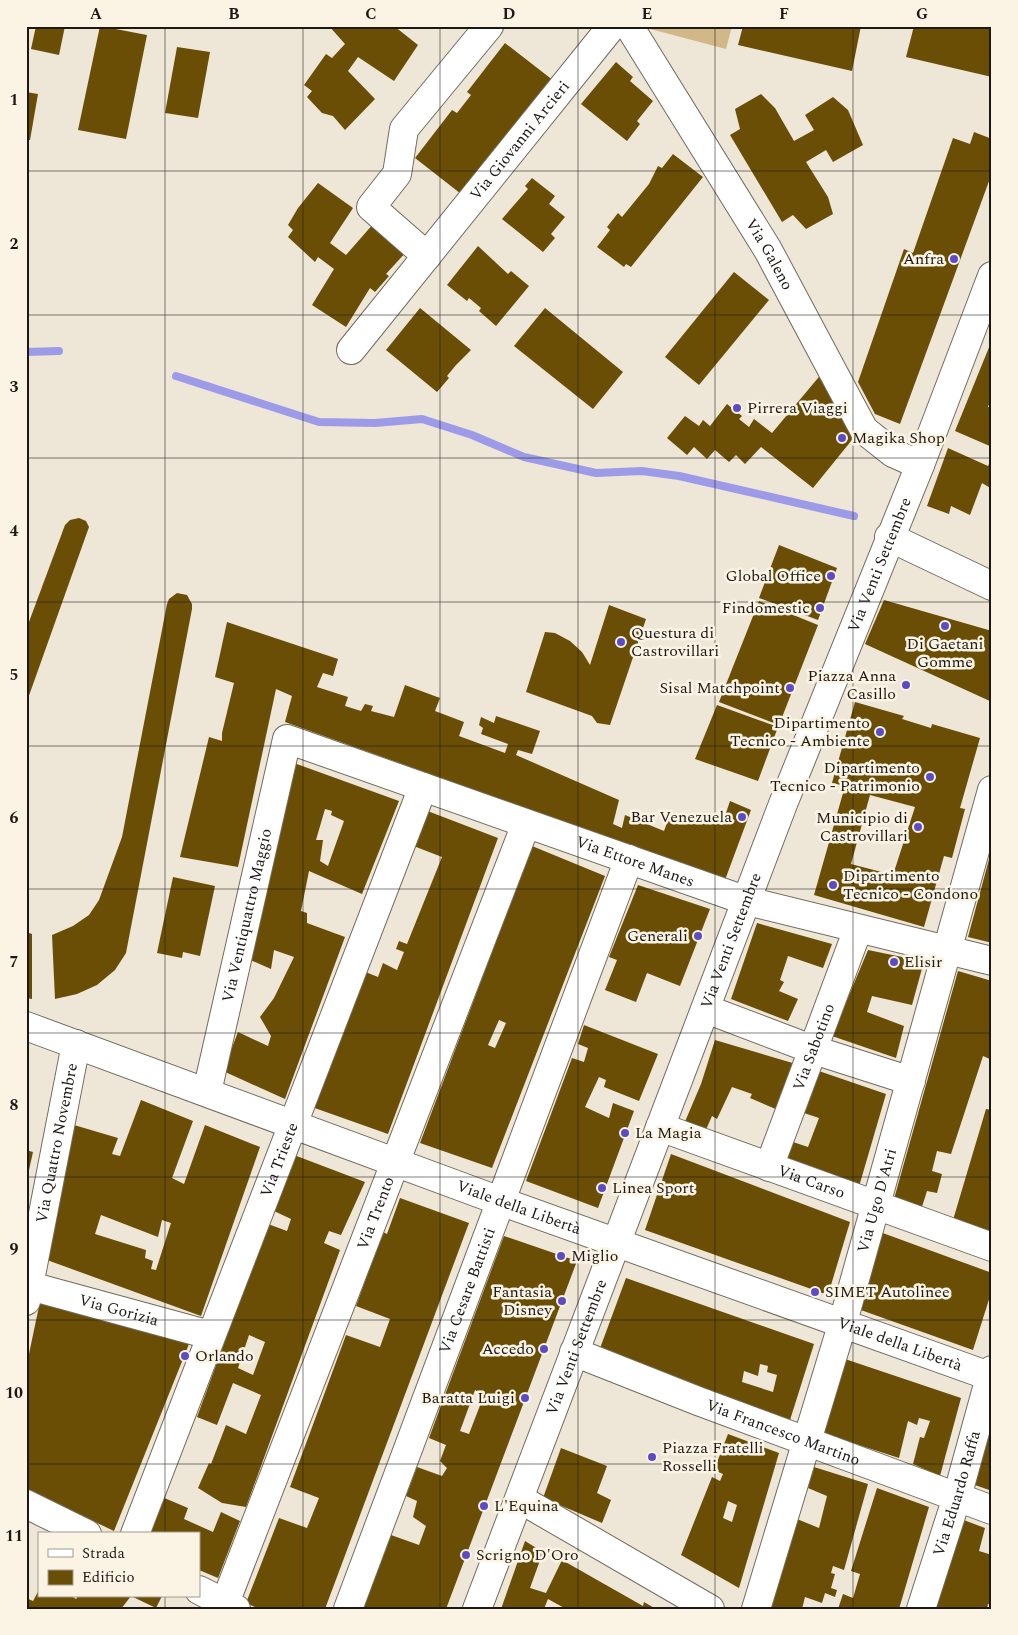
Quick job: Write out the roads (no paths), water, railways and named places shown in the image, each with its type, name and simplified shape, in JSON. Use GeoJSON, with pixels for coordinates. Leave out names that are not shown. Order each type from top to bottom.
{"type":"FeatureCollection","features":[{"type":"Feature","properties":{"kind":"street"},"geometry":{"type":"LineString","coordinates":[[427,256],[371,207],[397,174],[404,129],[489,26]]}},
{"type":"Feature","properties":{"kind":"street","name":"Via Giovanni Arcieri"},"geometry":{"type":"LineString","coordinates":[[351,350],[612,26]]}},
{"type":"Feature","properties":{"kind":"street","name":"Via Galeno"},"geometry":{"type":"LineString","coordinates":[[629,26],[768,250],[864,430],[893,453],[920,465]]}},
{"type":"Feature","properties":{"kind":"street","name":"Via Venti Settembre"},"geometry":{"type":"LineString","coordinates":[[477,1609],[660,1127],[889,536],[984,320],[992,276]]}},
{"type":"Feature","properties":{"kind":"street"},"geometry":{"type":"LineString","coordinates":[[889,536],[992,586]]}},
{"type":"Feature","properties":{"kind":"street","name":"Via Ettore Manes"},"geometry":{"type":"LineString","coordinates":[[287,739],[747,901],[858,929],[947,948],[992,961]]}},
{"type":"Feature","properties":{"kind":"street","name":"Via Ventiquattro Maggio"},"geometry":{"type":"LineString","coordinates":[[207,1092],[287,739]]}},
{"type":"Feature","properties":{"kind":"street","name":"Via Trieste"},"geometry":{"type":"LineString","coordinates":[[136,1532],[210,1335],[424,786]]}},
{"type":"Feature","properties":{"kind":"street","name":"Via Ugo D'Atri"},"geometry":{"type":"LineString","coordinates":[[756,1609],[876,1206],[992,790]]}},
{"type":"Feature","properties":{"kind":"street","name":"Via Trento"},"geometry":{"type":"LineString","coordinates":[[231,1606],[396,1162],[526,824]]}},
{"type":"Feature","properties":{"kind":"street","name":"Via Cesare Battisti"},"geometry":{"type":"LineString","coordinates":[[348,1609],[629,859]]}},
{"type":"Feature","properties":{"kind":"street","name":"Via Sabotino"},"geometry":{"type":"LineString","coordinates":[[769,1167],[858,929]]}},
{"type":"Feature","properties":{"kind":"street"},"geometry":{"type":"LineString","coordinates":[[706,1009],[814,1050],[912,1081]]}},
{"type":"Feature","properties":{"kind":"street","name":"Viale della Libertà"},"geometry":{"type":"LineString","coordinates":[[26,1026],[500,1201],[991,1374]]}},
{"type":"Feature","properties":{"kind":"street","name":"Via Quattro Novembre"},"geometry":{"type":"LineString","coordinates":[[28,1294],[76,1044]]}},
{"type":"Feature","properties":{"kind":"street","name":"Via Carso"},"geometry":{"type":"LineString","coordinates":[[660,1127],[992,1247]]}},
{"type":"Feature","properties":{"kind":"street","name":"Via Gorizia"},"geometry":{"type":"LineString","coordinates":[[28,1294],[210,1335]]}},
{"type":"Feature","properties":{"kind":"street","name":"Via Francesco Martino"},"geometry":{"type":"LineString","coordinates":[[574,1352],[992,1510]]}},
{"type":"Feature","properties":{"kind":"street","name":"Via Eduardo Raffa"},"geometry":{"type":"LineString","coordinates":[[921,1609],[957,1497],[991,1374]]}},
{"type":"Feature","properties":{"kind":"street"},"geometry":{"type":"LineString","coordinates":[[520,1499],[710,1609]]}},
{"type":"Feature","properties":{"kind":"street"},"geometry":{"type":"LineString","coordinates":[[26,1504],[83,1532]]}},
{"type":"Feature","properties":{"kind":"street"},"geometry":{"type":"LineString","coordinates":[[200,1590],[231,1606]]}},
{"type":"Feature","properties":{"kind":"waterway"},"geometry":{"type":"LineString","coordinates":[[26,352],[59,351]]}},
{"type":"Feature","properties":{"kind":"waterway"},"geometry":{"type":"LineString","coordinates":[[176,376],[319,422],[375,423],[422,419],[472,435],[524,457],[596,473],[642,471],[679,476],[854,516]]}},
{"type":"Feature","properties":{"kind":"place","name":"Anfra"},"geometry":{"type":"Point","coordinates":[954,259]}},
{"type":"Feature","properties":{"kind":"place","name":"Pirrera Viaggi"},"geometry":{"type":"Point","coordinates":[737,408]}},
{"type":"Feature","properties":{"kind":"place","name":"Magika Shop"},"geometry":{"type":"Point","coordinates":[842,438]}},
{"type":"Feature","properties":{"kind":"place","name":"Global Office"},"geometry":{"type":"Point","coordinates":[831,576]}},
{"type":"Feature","properties":{"kind":"place","name":"Findomestic"},"geometry":{"type":"Point","coordinates":[820,608]}},
{"type":"Feature","properties":{"kind":"place","name":"Di Gaetani Gomme"},"geometry":{"type":"Point","coordinates":[945,626]}},
{"type":"Feature","properties":{"kind":"place","name":"Questura di Castrovillari"},"geometry":{"type":"Point","coordinates":[621,642]}},
{"type":"Feature","properties":{"kind":"place","name":"Piazza Anna Casillo"},"geometry":{"type":"Point","coordinates":[906,685]}},
{"type":"Feature","properties":{"kind":"place","name":"Sisal Matchpoint"},"geometry":{"type":"Point","coordinates":[790,688]}},
{"type":"Feature","properties":{"kind":"place","name":"Dipartimento Tecnico - Ambiente"},"geometry":{"type":"Point","coordinates":[880,732]}},
{"type":"Feature","properties":{"kind":"place","name":"Dipartimento Tecnico - Patrimonio"},"geometry":{"type":"Point","coordinates":[930,777]}},
{"type":"Feature","properties":{"kind":"place","name":"Bar Venezuela"},"geometry":{"type":"Point","coordinates":[742,817]}},
{"type":"Feature","properties":{"kind":"place","name":"Municipio di Castrovillari"},"geometry":{"type":"Point","coordinates":[918,827]}},
{"type":"Feature","properties":{"kind":"place","name":"Dipartimento Tecnico - Condono"},"geometry":{"type":"Point","coordinates":[833,885]}},
{"type":"Feature","properties":{"kind":"place","name":"Generali"},"geometry":{"type":"Point","coordinates":[698,936]}},
{"type":"Feature","properties":{"kind":"place","name":"Elisir"},"geometry":{"type":"Point","coordinates":[894,962]}},
{"type":"Feature","properties":{"kind":"place","name":"La Magia"},"geometry":{"type":"Point","coordinates":[625,1133]}},
{"type":"Feature","properties":{"kind":"place","name":"Linea Sport"},"geometry":{"type":"Point","coordinates":[602,1188]}},
{"type":"Feature","properties":{"kind":"place","name":"Miglio"},"geometry":{"type":"Point","coordinates":[561,1256]}},
{"type":"Feature","properties":{"kind":"place","name":"SIMET Autolinee"},"geometry":{"type":"Point","coordinates":[815,1292]}},
{"type":"Feature","properties":{"kind":"place","name":"Fantasia Disney"},"geometry":{"type":"Point","coordinates":[562,1301]}},
{"type":"Feature","properties":{"kind":"place","name":"Accedo"},"geometry":{"type":"Point","coordinates":[544,1349]}},
{"type":"Feature","properties":{"kind":"place","name":"Orlando"},"geometry":{"type":"Point","coordinates":[185,1356]}},
{"type":"Feature","properties":{"kind":"place","name":"Baratta Luigi"},"geometry":{"type":"Point","coordinates":[525,1398]}},
{"type":"Feature","properties":{"kind":"place","name":"Piazza Fratelli Rosselli"},"geometry":{"type":"Point","coordinates":[652,1457]}},
{"type":"Feature","properties":{"kind":"place","name":"L'Equina"},"geometry":{"type":"Point","coordinates":[484,1506]}},
{"type":"Feature","properties":{"kind":"place","name":"Scrigno D'Oro"},"geometry":{"type":"Point","coordinates":[466,1555]}}]}
